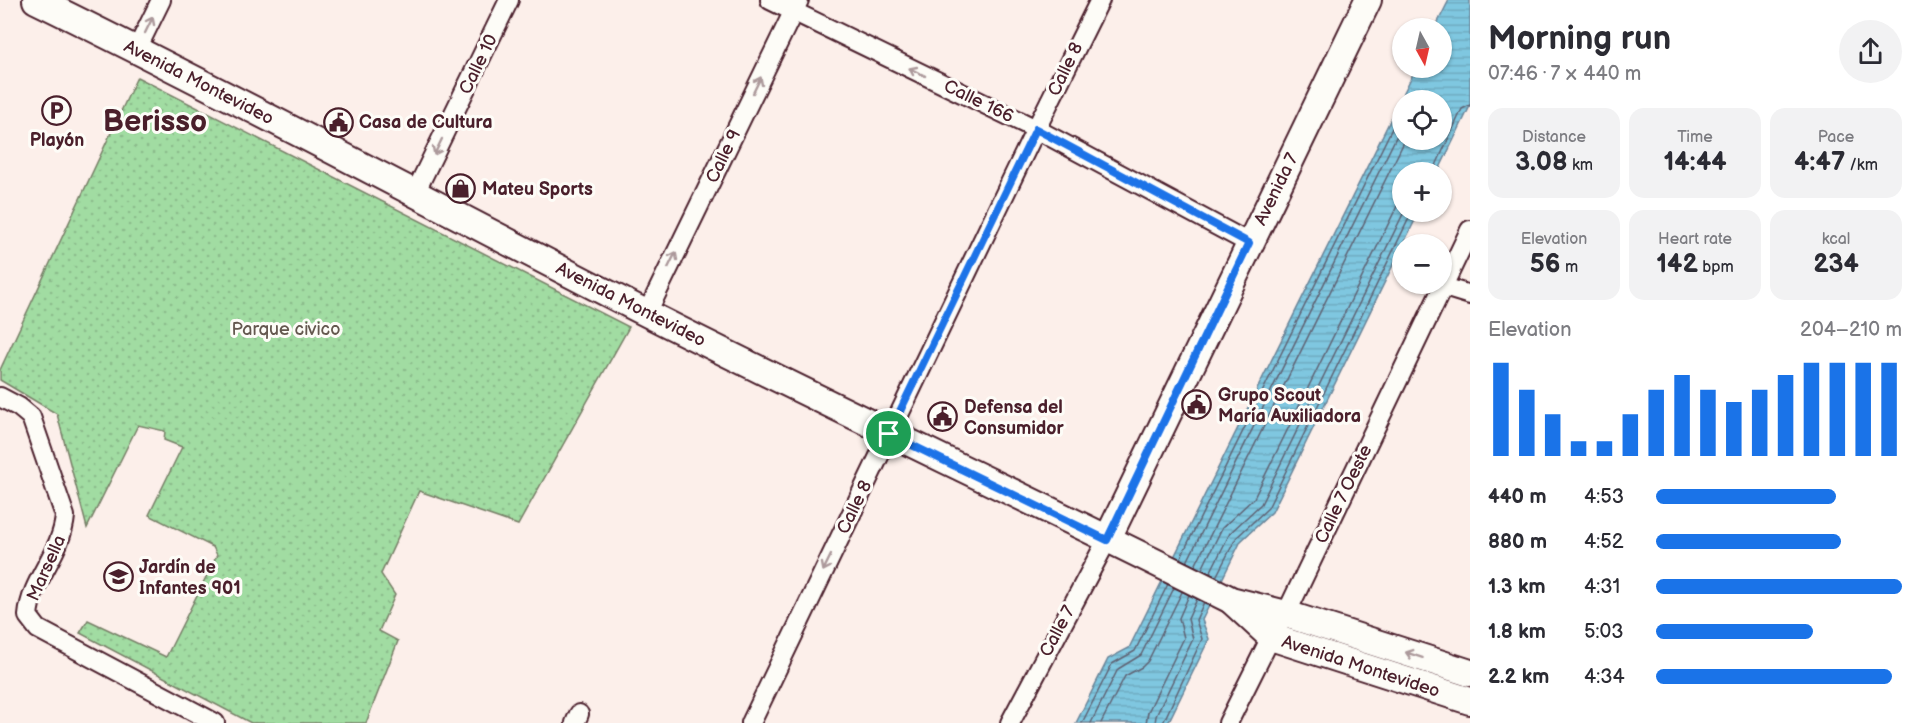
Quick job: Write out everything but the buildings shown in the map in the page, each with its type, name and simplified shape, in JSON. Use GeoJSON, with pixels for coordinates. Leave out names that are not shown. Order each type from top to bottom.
{"type":"FeatureCollection","features":[{"type":"Feature","properties":{"kind":"main road","name":"Avenida Montevideo"},"geometry":{"type":"LineString","coordinates":[[36,0],[137,49],[646,313],[1231,600],[1286,614],[1470,673]]}},
{"type":"Feature","properties":{"kind":"main road","name":"Avenida 7"},"geometry":{"type":"LineString","coordinates":[[1107,540],[1368,0]]}},
{"type":"Feature","properties":{"kind":"main road","name":"Avenida Montevideo"},"geometry":{"type":"LineString","coordinates":[[1231,600],[1271,637],[1470,701]]}},
{"type":"Feature","properties":{"kind":"street"},"geometry":{"type":"LineString","coordinates":[[137,49],[161,0]]}},
{"type":"Feature","properties":{"kind":"street","name":"Calle 10"},"geometry":{"type":"LineString","coordinates":[[416,193],[509,0]]}},
{"type":"Feature","properties":{"kind":"street","name":"Calle 166"},"geometry":{"type":"LineString","coordinates":[[770,0],[796,6],[1036,129],[1249,243]]}},
{"type":"Feature","properties":{"kind":"street","name":"Calle 8"},"geometry":{"type":"LineString","coordinates":[[751,723],[1100,0]]}},
{"type":"Feature","properties":{"kind":"street","name":"Calle 9"},"geometry":{"type":"LineString","coordinates":[[646,313],[796,6]]}},
{"type":"Feature","properties":{"kind":"street","name":"Calle 7 Oeste"},"geometry":{"type":"LineString","coordinates":[[1452,269],[1470,230]]}},
{"type":"Feature","properties":{"kind":"street"},"geometry":{"type":"LineString","coordinates":[[1452,289],[1470,295]]}},
{"type":"Feature","properties":{"kind":"street","name":"Calle 7 Oeste"},"geometry":{"type":"LineString","coordinates":[[1228,723],[1271,637],[1286,614],[1441,294]]}},
{"type":"Feature","properties":{"kind":"street","name":"Marsella"},"geometry":{"type":"LineString","coordinates":[[0,398],[20,407],[31,417],[64,516],[63,533],[29,601],[28,616],[38,629],[215,723]]}},
{"type":"Feature","properties":{"kind":"street","name":"Calle 7"},"geometry":{"type":"LineString","coordinates":[[1010,723],[1107,540]]}},
{"type":"Feature","properties":{"kind":"green space","name":"Parque civico"},"geometry":{"type":"Polygon","coordinates":[[[137,77],[629,327],[518,525],[419,491],[381,574],[395,595],[379,631],[398,641],[366,723],[251,723],[80,633],[88,620],[166,657],[217,555],[213,547],[149,515],[182,447],[164,440],[165,431],[138,425],[87,528],[57,414],[0,380],[0,370],[137,77]]]}},
{"type":"Feature","properties":{"kind":"water"},"geometry":{"type":"Polygon","coordinates":[[[1449,0],[1470,0],[1470,106],[1452,143],[1452,90],[1405,90],[1411,78],[1452,78],[1452,18],[1440,18],[1449,0]]]}},
{"type":"Feature","properties":{"kind":"water"},"geometry":{"type":"Polygon","coordinates":[[[1392,117],[1392,150],[1449,150],[1443,162],[1392,162],[1392,222],[1414,222],[1408,234],[1392,234],[1392,267],[1272,512],[1241,541],[1202,620],[1209,639],[1168,723],[1076,723],[1108,659],[1129,648],[1392,117]]]}},
{"type":"Feature","properties":{"kind":"place","name":"Playón"},"geometry":{"type":"Point","coordinates":[57,111]}},
{"type":"Feature","properties":{"kind":"place","name":"Casa de Cultura"},"geometry":{"type":"Point","coordinates":[338,122]}},
{"type":"Feature","properties":{"kind":"place","name":"Mateu Sports"},"geometry":{"type":"Point","coordinates":[461,189]}},
{"type":"Feature","properties":{"kind":"place","name":"Grupo Scout María Auxiliadora"},"geometry":{"type":"Point","coordinates":[1197,405]}},
{"type":"Feature","properties":{"kind":"place","name":"Defensa del Consumidor"},"geometry":{"type":"Point","coordinates":[943,417]}},
{"type":"Feature","properties":{"kind":"place","name":"Jardín de Infantes 901"},"geometry":{"type":"Point","coordinates":[118,577]}},
{"type":"Feature","properties":{"kind":"district","name":"Berisso"},"geometry":{"type":"Point","coordinates":[155,121]}},
{"type":"Feature","properties":{"kind":"route"},"geometry":{"type":"LineString","coordinates":[[1036,129],[1249,243],[1107,540],[889,434],[1036,129]]}}]}
